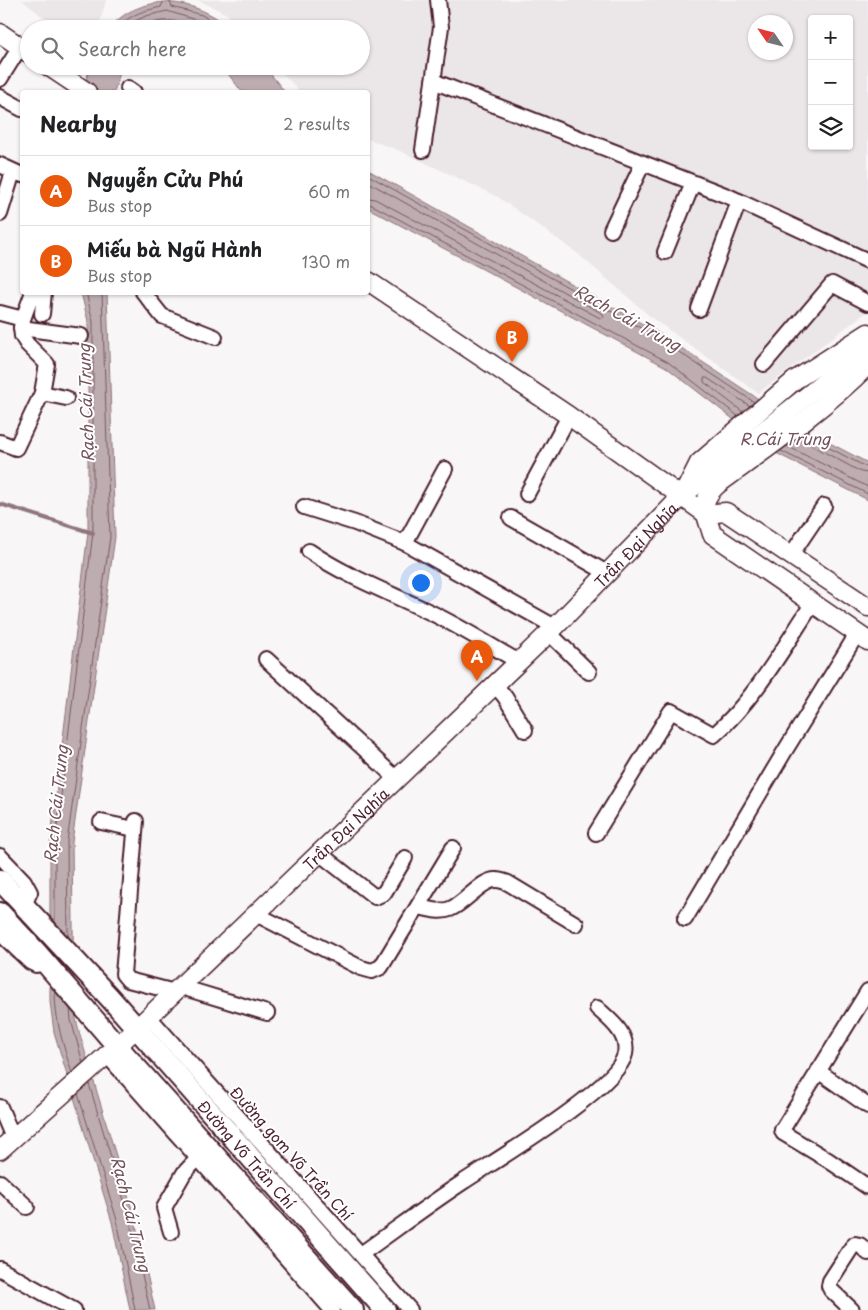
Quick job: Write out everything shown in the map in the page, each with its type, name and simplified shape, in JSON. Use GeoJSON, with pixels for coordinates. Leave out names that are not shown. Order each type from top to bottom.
{"type":"FeatureCollection","features":[{"type":"Feature","properties":{"kind":"highway"},"geometry":{"type":"LineString","coordinates":[[0,880],[24,905]]}},
{"type":"Feature","properties":{"kind":"highway","name":"Đường Võ Trần Chí"},"geometry":{"type":"LineString","coordinates":[[24,905],[110,998],[143,1023],[385,1310]]}},
{"type":"Feature","properties":{"kind":"highway"},"geometry":{"type":"LineString","coordinates":[[0,913],[42,958]]}},
{"type":"Feature","properties":{"kind":"highway","name":"Đường Võ Trần Chí"},"geometry":{"type":"LineString","coordinates":[[42,958],[90,1015],[108,1054],[353,1310]]}},
{"type":"Feature","properties":{"kind":"main road"},"geometry":{"type":"LineString","coordinates":[[0,33],[20,47]]}},
{"type":"Feature","properties":{"kind":"main road"},"geometry":{"type":"LineString","coordinates":[[61,75],[84,90]]}},
{"type":"Feature","properties":{"kind":"main road"},"geometry":{"type":"LineString","coordinates":[[370,282],[569,416],[706,514],[726,512],[868,607]]}},
{"type":"Feature","properties":{"kind":"main road"},"geometry":{"type":"LineString","coordinates":[[748,443],[796,380],[868,333]]}},
{"type":"Feature","properties":{"kind":"main road","name":"Trần Đại Nghĩa"},"geometry":{"type":"LineString","coordinates":[[808,406],[868,347]]}},
{"type":"Feature","properties":{"kind":"main road","name":"Trần Đại Nghĩa"},"geometry":{"type":"LineString","coordinates":[[0,1150],[143,1023],[552,630],[682,496],[748,443],[854,379],[868,365]]}},
{"type":"Feature","properties":{"kind":"main road","name":"Trần Đại Nghĩa"},"geometry":{"type":"LineString","coordinates":[[682,496],[699,462],[748,443]]}},
{"type":"Feature","properties":{"kind":"main road","name":"Trần Đại Nghĩa"},"geometry":{"type":"LineString","coordinates":[[682,496],[718,484],[748,443]]}},
{"type":"Feature","properties":{"kind":"main road"},"geometry":{"type":"LineString","coordinates":[[657,478],[676,479],[699,462]]}},
{"type":"Feature","properties":{"kind":"main road"},"geometry":{"type":"LineString","coordinates":[[718,484],[705,498],[704,506],[712,534],[863,638]]}},
{"type":"Feature","properties":{"kind":"street"},"geometry":{"type":"LineString","coordinates":[[423,150],[441,26],[438,0]]}},
{"type":"Feature","properties":{"kind":"street"},"geometry":{"type":"LineString","coordinates":[[0,79],[20,55]]}},
{"type":"Feature","properties":{"kind":"street"},"geometry":{"type":"LineString","coordinates":[[433,81],[739,201],[868,261]]}},
{"type":"Feature","properties":{"kind":"street"},"geometry":{"type":"LineString","coordinates":[[0,97],[20,108]]}},
{"type":"Feature","properties":{"kind":"street"},"geometry":{"type":"LineString","coordinates":[[611,230],[643,163]]}},
{"type":"Feature","properties":{"kind":"street"},"geometry":{"type":"LineString","coordinates":[[0,166],[18,174],[0,214]]}},
{"type":"Feature","properties":{"kind":"street"},"geometry":{"type":"LineString","coordinates":[[664,252],[693,183]]}},
{"type":"Feature","properties":{"kind":"street"},"geometry":{"type":"LineString","coordinates":[[699,309],[739,201]]}},
{"type":"Feature","properties":{"kind":"street"},"geometry":{"type":"LineString","coordinates":[[764,364],[832,284],[868,303]]}},
{"type":"Feature","properties":{"kind":"street"},"geometry":{"type":"LineString","coordinates":[[0,442],[16,448],[42,393],[46,364],[24,340],[22,323],[32,295]]}},
{"type":"Feature","properties":{"kind":"street"},"geometry":{"type":"LineString","coordinates":[[42,314],[44,295]]}},
{"type":"Feature","properties":{"kind":"street"},"geometry":{"type":"LineString","coordinates":[[145,295],[162,316],[215,337]]}},
{"type":"Feature","properties":{"kind":"street"},"geometry":{"type":"LineString","coordinates":[[0,313],[22,323],[81,336]]}},
{"type":"Feature","properties":{"kind":"street"},"geometry":{"type":"LineString","coordinates":[[42,393],[66,398]]}},
{"type":"Feature","properties":{"kind":"street"},"geometry":{"type":"LineString","coordinates":[[527,494],[569,416]]}},
{"type":"Feature","properties":{"kind":"street"},"geometry":{"type":"LineString","coordinates":[[405,543],[445,469]]}},
{"type":"Feature","properties":{"kind":"street"},"geometry":{"type":"LineString","coordinates":[[791,555],[824,506]]}},
{"type":"Feature","properties":{"kind":"street"},"geometry":{"type":"LineString","coordinates":[[304,507],[355,523],[405,543],[552,630],[589,672]]}},
{"type":"Feature","properties":{"kind":"street"},"geometry":{"type":"LineString","coordinates":[[510,518],[564,550],[607,572]]}},
{"type":"Feature","properties":{"kind":"street"},"geometry":{"type":"LineString","coordinates":[[309,551],[338,570],[422,608],[518,662]]}},
{"type":"Feature","properties":{"kind":"street"},"geometry":{"type":"LineString","coordinates":[[596,833],[671,711],[714,735],[729,722],[764,678],[813,603]]}},
{"type":"Feature","properties":{"kind":"street"},"geometry":{"type":"LineString","coordinates":[[684,918],[786,749],[863,638]]}},
{"type":"Feature","properties":{"kind":"street"},"geometry":{"type":"LineString","coordinates":[[266,659],[397,778]]}},
{"type":"Feature","properties":{"kind":"street"},"geometry":{"type":"LineString","coordinates":[[495,685],[505,697],[525,730]]}},
{"type":"Feature","properties":{"kind":"street"},"geometry":{"type":"LineString","coordinates":[[101,822],[135,825],[123,974],[128,980],[178,989],[267,1013]]}},
{"type":"Feature","properties":{"kind":"street"},"geometry":{"type":"LineString","coordinates":[[256,914],[361,968],[372,971],[381,967],[453,848]]}},
{"type":"Feature","properties":{"kind":"street"},"geometry":{"type":"LineString","coordinates":[[319,853],[375,896],[384,893],[405,858]]}},
{"type":"Feature","properties":{"kind":"street"},"geometry":{"type":"LineString","coordinates":[[0,856],[24,881],[30,892],[24,905]]}},
{"type":"Feature","properties":{"kind":"street"},"geometry":{"type":"LineString","coordinates":[[419,907],[450,910],[489,880],[497,880],[508,883],[576,924]]}},
{"type":"Feature","properties":{"kind":"street"},"geometry":{"type":"LineString","coordinates":[[0,933],[30,962],[36,965],[42,958]]}},
{"type":"Feature","properties":{"kind":"street"},"geometry":{"type":"LineString","coordinates":[[868,991],[783,1126],[783,1133],[868,1187]]}},
{"type":"Feature","properties":{"kind":"street"},"geometry":{"type":"LineString","coordinates":[[361,1254],[462,1183],[540,1132],[600,1088],[614,1074],[621,1065],[626,1045],[619,1030],[597,1008]]}},
{"type":"Feature","properties":{"kind":"street","name":"Đường gom Võ Trần Chí"},"geometry":{"type":"LineString","coordinates":[[143,1023],[361,1254],[410,1310]]}},
{"type":"Feature","properties":{"kind":"street"},"geometry":{"type":"LineString","coordinates":[[818,1071],[868,1106]]}},
{"type":"Feature","properties":{"kind":"street"},"geometry":{"type":"LineString","coordinates":[[0,1108],[13,1138]]}},
{"type":"Feature","properties":{"kind":"street"},"geometry":{"type":"LineString","coordinates":[[171,1232],[164,1208],[184,1173],[203,1153],[332,1310]]}},
{"type":"Feature","properties":{"kind":"street"},"geometry":{"type":"LineString","coordinates":[[0,1182],[27,1207]]}},
{"type":"Feature","properties":{"kind":"street"},"geometry":{"type":"LineString","coordinates":[[852,1310],[831,1290],[829,1286],[830,1281],[855,1244],[860,1245],[868,1253]]}},
{"type":"Feature","properties":{"kind":"street"},"geometry":{"type":"LineString","coordinates":[[0,1269],[74,1310]]}},
{"type":"Feature","properties":{"kind":"shaded area"},"geometry":{"type":"Polygon","coordinates":[[[22,0],[106,0],[100,20],[47,20],[22,0]]]}},
{"type":"Feature","properties":{"kind":"shaded area"},"geometry":{"type":"Polygon","coordinates":[[[198,0],[868,0],[868,311],[758,393],[652,318],[577,253],[498,197],[398,150],[370,140],[370,90],[298,90],[284,75],[370,75],[370,20],[232,20],[227,14],[198,0]]]}},
{"type":"Feature","properties":{"kind":"water"},"geometry":{"type":"Polygon","coordinates":[[[163,2],[182,4],[208,13],[219,20],[119,20],[127,13],[147,5],[163,2]]]}},
{"type":"Feature","properties":{"kind":"water"},"geometry":{"type":"Polygon","coordinates":[[[88,75],[119,75],[115,90],[84,90],[88,75]]]}},
{"type":"Feature","properties":{"kind":"water"},"geometry":{"type":"Polygon","coordinates":[[[229,75],[271,75],[283,90],[240,90],[229,75]]]}},
{"type":"Feature","properties":{"kind":"water","name":"R.Cái Trung"},"geometry":{"type":"Polygon","coordinates":[[[370,171],[657,332],[807,431],[868,463],[868,500],[778,454],[666,367],[370,209],[370,171]]]}},
{"type":"Feature","properties":{"kind":"water","name":"Rạch Cái Trung"},"geometry":{"type":"Polygon","coordinates":[[[82,295],[107,295],[115,537],[72,842],[74,1005],[80,1035],[134,1216],[155,1310],[130,1310],[112,1222],[54,1032],[50,1002],[50,845],[88,532],[88,321],[82,295]]]}},
{"type":"Feature","properties":{"kind":"waterway"},"geometry":{"type":"LineString","coordinates":[[0,504],[93,533]]}},
{"type":"Feature","properties":{"kind":"place","name":"Miếu bà Ngũ Hành"},"geometry":{"type":"Point","coordinates":[512,362]}},
{"type":"Feature","properties":{"kind":"place","name":"Nguyễn Cửu Phú"},"geometry":{"type":"Point","coordinates":[477,681]}}]}
